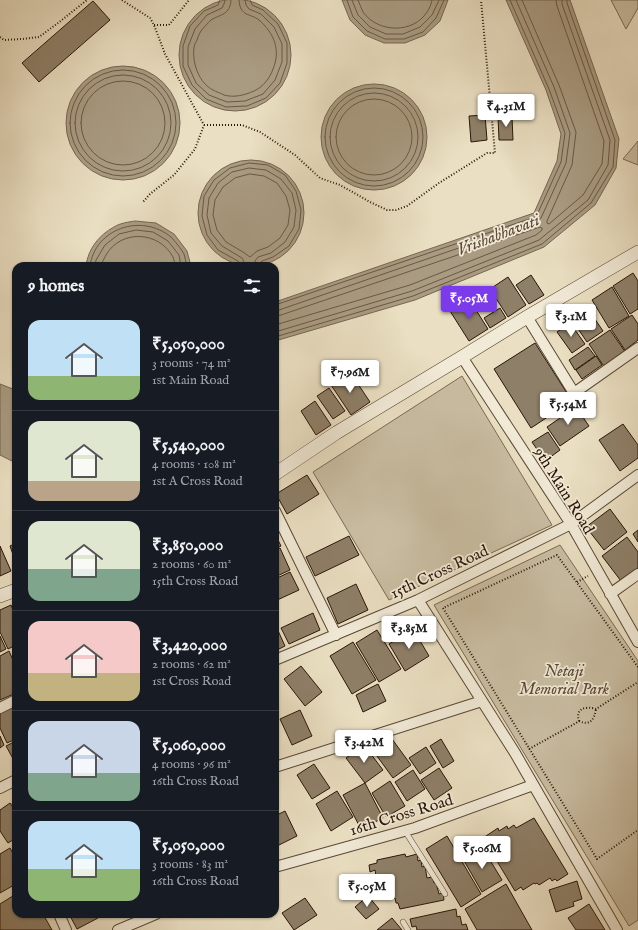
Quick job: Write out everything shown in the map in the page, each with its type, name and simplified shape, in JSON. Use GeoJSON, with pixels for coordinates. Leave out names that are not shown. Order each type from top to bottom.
{"type":"FeatureCollection","features":[{"type":"Feature","properties":{"kind":"street"},"geometry":{"type":"LineString","coordinates":[[279,471],[336,433],[527,317],[638,252]]}},
{"type":"Feature","properties":{"kind":"street"},"geometry":{"type":"LineString","coordinates":[[527,317],[574,393],[638,348]]}},
{"type":"Feature","properties":{"kind":"street","name":"9th Main Road"},"geometry":{"type":"LineString","coordinates":[[462,357],[570,524],[638,642]]}},
{"type":"Feature","properties":{"kind":"street","name":"15th Cross Road"},"geometry":{"type":"LineString","coordinates":[[279,658],[418,600],[570,524],[638,475]]}},
{"type":"Feature","properties":{"kind":"street"},"geometry":{"type":"LineString","coordinates":[[279,519],[336,634]]}},
{"type":"Feature","properties":{"kind":"street"},"geometry":{"type":"LineString","coordinates":[[610,594],[638,574]]}},
{"type":"Feature","properties":{"kind":"street"},"geometry":{"type":"LineString","coordinates":[[0,596],[12,592]]}},
{"type":"Feature","properties":{"kind":"street"},"geometry":{"type":"LineString","coordinates":[[418,600],[515,753],[617,930]]}},
{"type":"Feature","properties":{"kind":"street"},"geometry":{"type":"LineString","coordinates":[[279,766],[482,701]]}},
{"type":"Feature","properties":{"kind":"street"},"geometry":{"type":"LineString","coordinates":[[0,708],[12,702]]}},
{"type":"Feature","properties":{"kind":"street"},"geometry":{"type":"LineString","coordinates":[[0,788],[12,782]]}},
{"type":"Feature","properties":{"kind":"street","name":"16th Cross Road"},"geometry":{"type":"LineString","coordinates":[[279,866],[415,828],[533,785]]}},
{"type":"Feature","properties":{"kind":"street"},"geometry":{"type":"LineString","coordinates":[[61,918],[66,930]]}},
{"type":"Feature","properties":{"kind":"street"},"geometry":{"type":"LineString","coordinates":[[118,930],[146,918]]}},
{"type":"Feature","properties":{"kind":"lane"},"geometry":{"type":"LineString","coordinates":[[404,831],[445,894]]}},
{"type":"Feature","properties":{"kind":"lane"},"geometry":{"type":"LineString","coordinates":[[403,922],[408,930]]}},
{"type":"Feature","properties":{"kind":"path"},"geometry":{"type":"LineString","coordinates":[[0,37],[4,40],[39,36],[87,0]]}},
{"type":"Feature","properties":{"kind":"path"},"geometry":{"type":"LineString","coordinates":[[122,0],[150,18],[165,54],[204,125],[195,149],[174,175],[150,194],[143,202]]}},
{"type":"Feature","properties":{"kind":"path"},"geometry":{"type":"LineString","coordinates":[[154,25],[169,25],[189,0]]}},
{"type":"Feature","properties":{"kind":"path"},"geometry":{"type":"LineString","coordinates":[[204,125],[242,125],[260,132],[295,155],[320,178],[340,185],[387,210],[396,210],[407,206],[439,183],[487,153],[495,152],[481,0]]}},
{"type":"Feature","properties":{"kind":"path"},"geometry":{"type":"LineString","coordinates":[[638,666],[557,555],[443,608],[597,860],[638,830]]}},
{"type":"Feature","properties":{"kind":"path"},"geometry":{"type":"LineString","coordinates":[[579,721],[578,714],[582,709],[596,709],[638,682]]}},
{"type":"Feature","properties":{"kind":"path"},"geometry":{"type":"LineString","coordinates":[[529,749],[579,721],[588,723],[594,718],[596,709]]}},
{"type":"Feature","properties":{"kind":"green space"},"geometry":{"type":"Polygon","coordinates":[[[611,0],[638,0],[638,8],[626,29],[611,0]]]}},
{"type":"Feature","properties":{"kind":"green space"},"geometry":{"type":"Polygon","coordinates":[[[638,141],[638,165],[623,159],[638,141]]]}},
{"type":"Feature","properties":{"kind":"green space"},"geometry":{"type":"Polygon","coordinates":[[[462,376],[552,525],[389,600],[313,472],[462,376]]]}},
{"type":"Feature","properties":{"kind":"green space","name":"Netaji Memorial Park"},"geometry":{"type":"Polygon","coordinates":[[[560,545],[638,661],[638,920],[629,926],[434,605],[560,545]]]}},
{"type":"Feature","properties":{"kind":"water"},"geometry":{"type":"Polygon","coordinates":[[[235,-1],[257,3],[275,15],[287,33],[291,55],[287,77],[275,95],[257,107],[235,111],[213,107],[195,95],[183,77],[179,55],[183,33],[195,15],[213,3],[235,-1]]]}},
{"type":"Feature","properties":{"kind":"water"},"geometry":{"type":"Polygon","coordinates":[[[342,0],[448,0],[440,21],[425,35],[405,43],[384,43],[365,35],[350,20],[342,0]]]}},
{"type":"Feature","properties":{"kind":"water","name":"Vrishabhavati"},"geometry":{"type":"Polygon","coordinates":[[[506,0],[570,0],[619,139],[616,168],[595,205],[544,247],[415,300],[279,340],[279,301],[534,213],[557,161],[561,134],[546,90],[506,0]]]}},
{"type":"Feature","properties":{"kind":"water"},"geometry":{"type":"Polygon","coordinates":[[[123,66],[134,67],[145,71],[163,83],[175,101],[179,112],[179,134],[175,145],[163,163],[145,175],[134,179],[123,180],[112,179],[101,175],[83,163],[71,145],[67,134],[66,123],[67,112],[71,101],[83,83],[101,71],[112,67],[123,66]]]}},
{"type":"Feature","properties":{"kind":"water"},"geometry":{"type":"Polygon","coordinates":[[[374,84],[394,88],[412,99],[423,117],[427,137],[423,157],[412,175],[394,186],[374,190],[354,186],[336,175],[325,157],[321,137],[325,117],[336,99],[354,88],[374,84]]]}},
{"type":"Feature","properties":{"kind":"water"},"geometry":{"type":"Polygon","coordinates":[[[241,161],[261,161],[281,169],[289,175],[295,183],[303,203],[303,223],[295,243],[289,251],[271,262],[231,262],[221,257],[213,251],[207,243],[199,223],[199,203],[207,183],[213,175],[221,169],[241,161]]]}},
{"type":"Feature","properties":{"kind":"water"},"geometry":{"type":"Polygon","coordinates":[[[135,221],[156,223],[174,234],[187,251],[190,262],[87,262],[92,248],[99,238],[109,230],[124,223],[135,221]]]}},
{"type":"Feature","properties":{"kind":"water"},"geometry":{"type":"Polygon","coordinates":[[[0,384],[12,389],[12,461],[0,455],[0,384]]]}},
{"type":"Feature","properties":{"kind":"building"},"geometry":{"type":"Polygon","coordinates":[[[93,1],[110,20],[39,82],[22,63],[93,1]]]}},
{"type":"Feature","properties":{"kind":"building"},"geometry":{"type":"Polygon","coordinates":[[[485,115],[487,140],[471,142],[469,116],[485,115]]]}},
{"type":"Feature","properties":{"kind":"building"},"geometry":{"type":"Polygon","coordinates":[[[498,117],[512,117],[513,140],[499,140],[498,117]]]}},
{"type":"Feature","properties":{"kind":"building"},"geometry":{"type":"Polygon","coordinates":[[[633,273],[638,281],[638,309],[630,314],[613,286],[633,273]]]}},
{"type":"Feature","properties":{"kind":"building"},"geometry":{"type":"Polygon","coordinates":[[[531,275],[544,295],[529,304],[516,285],[531,275]]]}},
{"type":"Feature","properties":{"kind":"building"},"geometry":{"type":"Polygon","coordinates":[[[508,277],[526,305],[508,317],[490,289],[508,277]]]}},
{"type":"Feature","properties":{"kind":"building"},"geometry":{"type":"Polygon","coordinates":[[[612,287],[629,316],[609,328],[592,300],[612,287]]]}},
{"type":"Feature","properties":{"kind":"building"},"geometry":{"type":"Polygon","coordinates":[[[469,299],[488,329],[469,341],[450,311],[469,299]]]}},
{"type":"Feature","properties":{"kind":"building"},"geometry":{"type":"Polygon","coordinates":[[[586,306],[603,331],[587,342],[570,317],[586,306]]]}},
{"type":"Feature","properties":{"kind":"building"},"geometry":{"type":"Polygon","coordinates":[[[500,308],[506,318],[490,328],[484,318],[500,308]]]}},
{"type":"Feature","properties":{"kind":"building"},"geometry":{"type":"Polygon","coordinates":[[[632,315],[638,324],[638,340],[625,350],[611,329],[632,315]]]}},
{"type":"Feature","properties":{"kind":"building"},"geometry":{"type":"Polygon","coordinates":[[[570,323],[585,344],[572,353],[557,332],[570,323]]]}},
{"type":"Feature","properties":{"kind":"building"},"geometry":{"type":"Polygon","coordinates":[[[610,330],[626,353],[605,368],[589,344],[610,330]]]}},
{"type":"Feature","properties":{"kind":"building"},"geometry":{"type":"Polygon","coordinates":[[[535,343],[572,401],[531,428],[494,369],[535,343]]]}},
{"type":"Feature","properties":{"kind":"building"},"geometry":{"type":"Polygon","coordinates":[[[588,347],[595,356],[575,370],[569,360],[588,347]]]}},
{"type":"Feature","properties":{"kind":"building"},"geometry":{"type":"Polygon","coordinates":[[[596,356],[602,365],[582,379],[576,370],[596,356]]]}},
{"type":"Feature","properties":{"kind":"building"},"geometry":{"type":"Polygon","coordinates":[[[350,372],[370,402],[351,415],[331,385],[350,372]]]}},
{"type":"Feature","properties":{"kind":"building"},"geometry":{"type":"Polygon","coordinates":[[[329,388],[345,411],[333,419],[317,396],[329,388]]]}},
{"type":"Feature","properties":{"kind":"building"},"geometry":{"type":"Polygon","coordinates":[[[315,401],[331,425],[316,435],[301,411],[315,401]]]}},
{"type":"Feature","properties":{"kind":"building"},"geometry":{"type":"Polygon","coordinates":[[[576,407],[589,426],[560,446],[547,427],[576,407]]]}},
{"type":"Feature","properties":{"kind":"building"},"geometry":{"type":"Polygon","coordinates":[[[623,424],[638,445],[638,458],[620,471],[599,440],[623,424]]]}},
{"type":"Feature","properties":{"kind":"building"},"geometry":{"type":"Polygon","coordinates":[[[548,432],[560,450],[545,461],[532,442],[548,432]]]}},
{"type":"Feature","properties":{"kind":"building"},"geometry":{"type":"Polygon","coordinates":[[[307,475],[319,494],[287,514],[279,499],[279,492],[307,475]]]}},
{"type":"Feature","properties":{"kind":"building"},"geometry":{"type":"Polygon","coordinates":[[[610,509],[627,532],[604,550],[586,527],[610,509]]]}},
{"type":"Feature","properties":{"kind":"building"},"geometry":{"type":"Polygon","coordinates":[[[638,530],[638,542],[633,534],[638,530]]]}},
{"type":"Feature","properties":{"kind":"building"},"geometry":{"type":"Polygon","coordinates":[[[349,536],[359,555],[315,576],[306,557],[349,536]]]}},
{"type":"Feature","properties":{"kind":"building"},"geometry":{"type":"Polygon","coordinates":[[[627,537],[638,552],[638,568],[621,581],[602,556],[627,537]]]}},
{"type":"Feature","properties":{"kind":"building"},"geometry":{"type":"Polygon","coordinates":[[[0,546],[11,571],[0,576],[0,546]]]}},
{"type":"Feature","properties":{"kind":"building"},"geometry":{"type":"Polygon","coordinates":[[[279,549],[290,570],[279,575],[279,549]]]}},
{"type":"Feature","properties":{"kind":"building"},"geometry":{"type":"Polygon","coordinates":[[[290,572],[299,590],[279,599],[279,577],[290,572]]]}},
{"type":"Feature","properties":{"kind":"building"},"geometry":{"type":"Polygon","coordinates":[[[356,584],[368,610],[338,624],[327,598],[356,584]]]}},
{"type":"Feature","properties":{"kind":"building"},"geometry":{"type":"Polygon","coordinates":[[[11,605],[12,607],[12,647],[8,649],[0,632],[0,610],[11,605]]]}},
{"type":"Feature","properties":{"kind":"building"},"geometry":{"type":"Polygon","coordinates":[[[313,613],[320,630],[289,644],[281,628],[313,613]]]}},
{"type":"Feature","properties":{"kind":"building"},"geometry":{"type":"Polygon","coordinates":[[[413,629],[429,656],[405,671],[389,644],[413,629]]]}},
{"type":"Feature","properties":{"kind":"building"},"geometry":{"type":"Polygon","coordinates":[[[377,630],[401,669],[379,682],[356,643],[377,630]]]}},
{"type":"Feature","properties":{"kind":"building"},"geometry":{"type":"Polygon","coordinates":[[[279,633],[285,646],[279,649],[279,633]]]}},
{"type":"Feature","properties":{"kind":"building"},"geometry":{"type":"Polygon","coordinates":[[[0,636],[6,649],[0,652],[0,636]]]}},
{"type":"Feature","properties":{"kind":"building"},"geometry":{"type":"Polygon","coordinates":[[[353,642],[376,680],[352,694],[330,656],[353,642]]]}},
{"type":"Feature","properties":{"kind":"building"},"geometry":{"type":"Polygon","coordinates":[[[9,651],[12,658],[12,695],[0,700],[0,656],[9,651]]]}},
{"type":"Feature","properties":{"kind":"building"},"geometry":{"type":"Polygon","coordinates":[[[301,666],[322,692],[305,706],[284,679],[301,666]]]}},
{"type":"Feature","properties":{"kind":"building"},"geometry":{"type":"Polygon","coordinates":[[[378,684],[386,701],[363,712],[356,695],[378,684]]]}},
{"type":"Feature","properties":{"kind":"building"},"geometry":{"type":"Polygon","coordinates":[[[12,708],[12,741],[7,743],[0,728],[0,713],[12,708]]]}},
{"type":"Feature","properties":{"kind":"building"},"geometry":{"type":"Polygon","coordinates":[[[300,710],[312,736],[292,745],[280,719],[300,710]]]}},
{"type":"Feature","properties":{"kind":"building"},"geometry":{"type":"Polygon","coordinates":[[[0,736],[4,745],[0,748],[0,736]]]}},
{"type":"Feature","properties":{"kind":"building"},"geometry":{"type":"Polygon","coordinates":[[[392,739],[411,765],[393,778],[374,752],[392,739]]]}},
{"type":"Feature","properties":{"kind":"building"},"geometry":{"type":"Polygon","coordinates":[[[441,739],[454,761],[443,768],[430,746],[441,739]]]}},
{"type":"Feature","properties":{"kind":"building"},"geometry":{"type":"Polygon","coordinates":[[[12,743],[12,757],[6,746],[12,743]]]}},
{"type":"Feature","properties":{"kind":"building"},"geometry":{"type":"Polygon","coordinates":[[[364,745],[383,770],[365,783],[346,758],[364,745]]]}},
{"type":"Feature","properties":{"kind":"building"},"geometry":{"type":"Polygon","coordinates":[[[426,747],[436,763],[420,774],[409,758],[426,747]]]}},
{"type":"Feature","properties":{"kind":"building"},"geometry":{"type":"Polygon","coordinates":[[[314,764],[330,788],[312,799],[297,775],[314,764]]]}},
{"type":"Feature","properties":{"kind":"building"},"geometry":{"type":"Polygon","coordinates":[[[439,768],[452,788],[434,800],[421,780],[439,768]]]}},
{"type":"Feature","properties":{"kind":"building"},"geometry":{"type":"Polygon","coordinates":[[[413,770],[425,789],[407,801],[395,782],[413,770]]]}},
{"type":"Feature","properties":{"kind":"building"},"geometry":{"type":"Polygon","coordinates":[[[390,781],[405,806],[386,817],[372,793],[390,781]]]}},
{"type":"Feature","properties":{"kind":"building"},"geometry":{"type":"Polygon","coordinates":[[[365,783],[383,818],[361,829],[343,795],[365,783]]]}},
{"type":"Feature","properties":{"kind":"building"},"geometry":{"type":"Polygon","coordinates":[[[337,791],[353,817],[331,831],[316,804],[337,791]]]}},
{"type":"Feature","properties":{"kind":"building"},"geometry":{"type":"Polygon","coordinates":[[[10,803],[12,806],[12,840],[8,843],[0,831],[0,810],[10,803]]]}},
{"type":"Feature","properties":{"kind":"building"},"geometry":{"type":"Polygon","coordinates":[[[285,811],[297,836],[279,845],[279,814],[285,811]]]}},
{"type":"Feature","properties":{"kind":"building"},"geometry":{"type":"Polygon","coordinates":[[[534,818],[568,874],[557,881],[555,879],[552,881],[550,878],[539,885],[534,883],[523,890],[521,887],[515,891],[483,838],[498,828],[499,831],[507,826],[508,829],[514,825],[516,828],[534,818]]]}},
{"type":"Feature","properties":{"kind":"building"},"geometry":{"type":"Polygon","coordinates":[[[447,836],[481,894],[461,907],[426,849],[447,836]]]}},
{"type":"Feature","properties":{"kind":"building"},"geometry":{"type":"Polygon","coordinates":[[[482,847],[502,880],[482,892],[463,859],[482,847]]]}},
{"type":"Feature","properties":{"kind":"building"},"geometry":{"type":"Polygon","coordinates":[[[10,848],[12,852],[12,886],[0,893],[0,854],[10,848]]]}},
{"type":"Feature","properties":{"kind":"building"},"geometry":{"type":"Polygon","coordinates":[[[405,854],[406,857],[417,854],[418,861],[421,860],[422,867],[425,866],[427,878],[432,877],[434,883],[436,883],[439,894],[443,893],[444,900],[400,909],[395,898],[391,899],[388,886],[382,888],[380,881],[377,882],[375,870],[370,872],[369,865],[377,863],[377,860],[405,854]]]}},
{"type":"Feature","properties":{"kind":"building"},"geometry":{"type":"Polygon","coordinates":[[[577,881],[582,899],[573,902],[574,906],[556,912],[549,890],[577,881]]]}},
{"type":"Feature","properties":{"kind":"building"},"geometry":{"type":"Polygon","coordinates":[[[506,884],[532,930],[477,930],[465,909],[506,884]]]}},
{"type":"Feature","properties":{"kind":"building"},"geometry":{"type":"Polygon","coordinates":[[[12,896],[12,918],[45,918],[52,930],[0,930],[0,904],[12,896]]]}},
{"type":"Feature","properties":{"kind":"building"},"geometry":{"type":"Polygon","coordinates":[[[368,896],[379,909],[366,919],[355,907],[368,896]]]}},
{"type":"Feature","properties":{"kind":"building"},"geometry":{"type":"Polygon","coordinates":[[[305,898],[317,915],[294,930],[282,913],[305,898]]]}},
{"type":"Feature","properties":{"kind":"building"},"geometry":{"type":"Polygon","coordinates":[[[589,904],[605,930],[576,930],[568,918],[589,904]]]}},
{"type":"Feature","properties":{"kind":"building"},"geometry":{"type":"Polygon","coordinates":[[[456,909],[457,917],[460,916],[462,925],[466,924],[468,930],[417,930],[416,926],[412,927],[410,919],[456,909]]]}},
{"type":"Feature","properties":{"kind":"building"},"geometry":{"type":"Polygon","coordinates":[[[71,918],[98,918],[77,929],[71,918]]]}},
{"type":"Feature","properties":{"kind":"building"},"geometry":{"type":"Polygon","coordinates":[[[392,918],[402,930],[377,930],[392,918]]]}}]}
